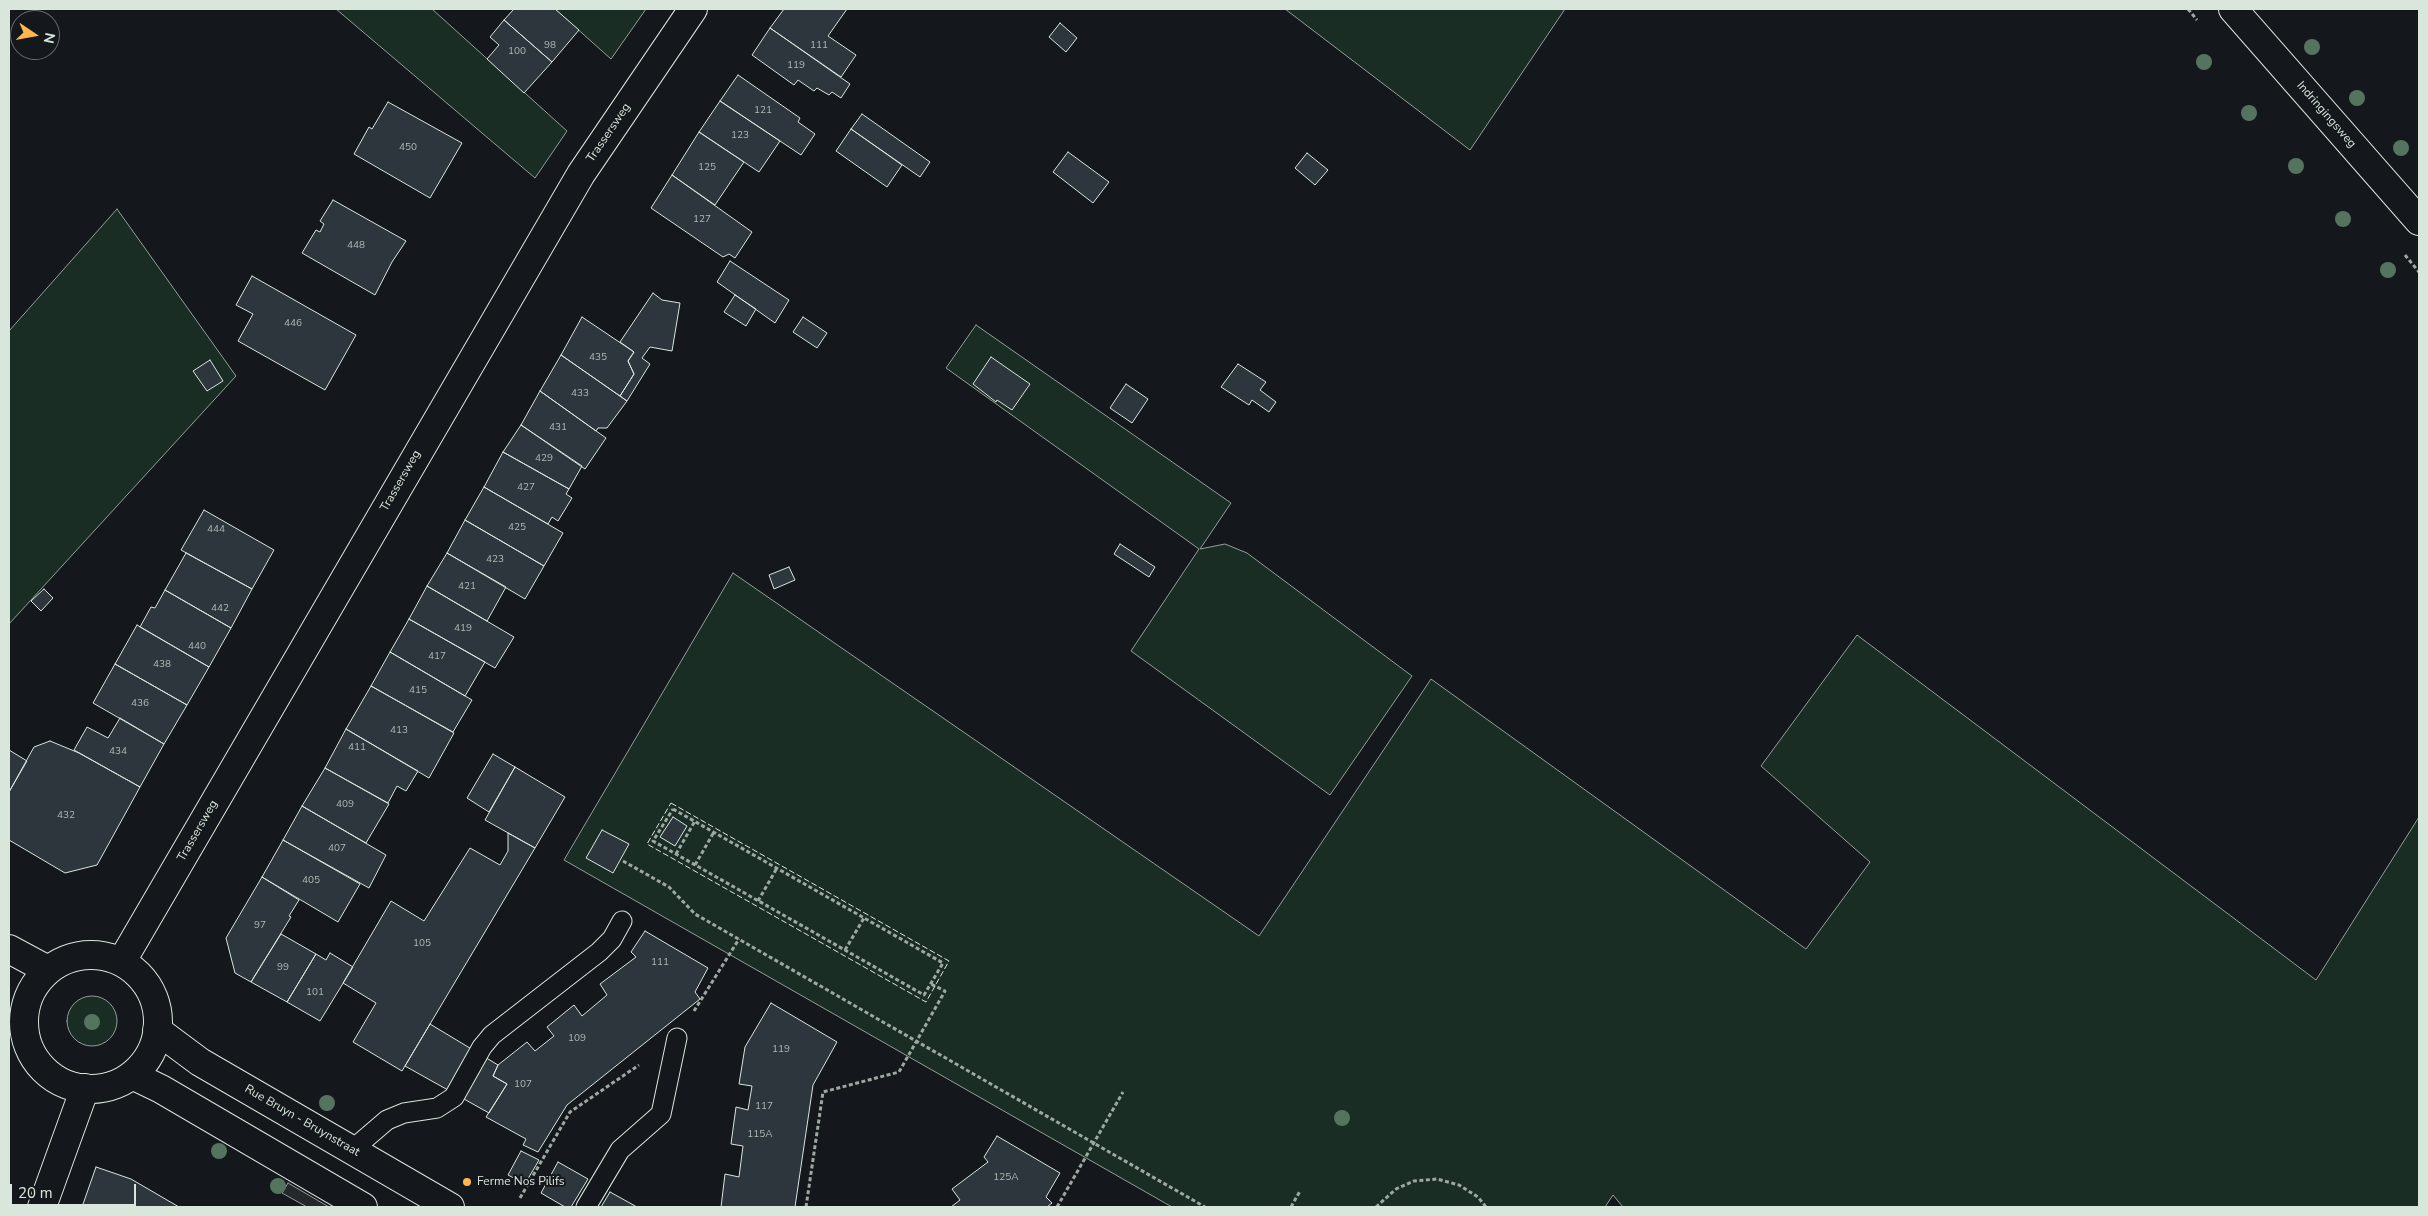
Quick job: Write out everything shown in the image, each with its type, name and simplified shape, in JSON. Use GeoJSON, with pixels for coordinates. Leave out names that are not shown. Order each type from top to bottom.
{"type":"FeatureCollection","features":[{"type":"Feature","properties":{"kind":"street","name":"Trassersweg"},"geometry":{"type":"LineString","coordinates":[[122,961],[581,174],[693,9]]}},
{"type":"Feature","properties":{"kind":"street","name":"Indringingsweg"},"geometry":{"type":"LineString","coordinates":[[2233,9],[2419,221]]}},
{"type":"Feature","properties":{"kind":"street"},"geometry":{"type":"LineString","coordinates":[[9,949],[48,970]]}},
{"type":"Feature","properties":{"kind":"street"},"geometry":{"type":"LineString","coordinates":[[82,955],[100,955],[122,961],[144,981],[153,996],[157,1013],[157,1030],[149,1055],[132,1075],[110,1086],[85,1088],[68,1084],[52,1076],[39,1064],[30,1049],[17,1009],[48,970],[64,960],[82,955]]}},
{"type":"Feature","properties":{"kind":"street","name":"Rue Bruyn - Bruynstraat"},"geometry":{"type":"LineString","coordinates":[[157,1030],[200,1062],[450,1207]]}},
{"type":"Feature","properties":{"kind":"street"},"geometry":{"type":"LineString","coordinates":[[132,1075],[161,1089],[363,1207]]}},
{"type":"Feature","properties":{"kind":"street"},"geometry":{"type":"LineString","coordinates":[[42,1207],[85,1088]]}},
{"type":"Feature","properties":{"kind":"lane"},"geometry":{"type":"LineString","coordinates":[[352,1150],[387,1120],[404,1114],[437,1108],[454,1097],[482,1048],[492,1035],[599,952],[612,939],[622,921]]}},
{"type":"Feature","properties":{"kind":"lane"},"geometry":{"type":"LineString","coordinates":[[586,1207],[620,1150],[661,1114],[677,1038]]}},
{"type":"Feature","properties":{"kind":"path"},"geometry":{"type":"LineString","coordinates":[[673,809],[695,821],[943,963],[924,995],[653,841],[673,809]]}},
{"type":"Feature","properties":{"kind":"path"},"geometry":{"type":"LineString","coordinates":[[676,854],[695,821]]}},
{"type":"Feature","properties":{"kind":"path"},"geometry":{"type":"LineString","coordinates":[[695,865],[714,832]]}},
{"type":"Feature","properties":{"kind":"path"},"geometry":{"type":"LineString","coordinates":[[623,861],[669,887],[695,914],[1205,1207]]}},
{"type":"Feature","properties":{"kind":"path"},"geometry":{"type":"LineString","coordinates":[[758,901],[777,868]]}},
{"type":"Feature","properties":{"kind":"path"},"geometry":{"type":"LineString","coordinates":[[845,950],[864,918]]}},
{"type":"Feature","properties":{"kind":"path"},"geometry":{"type":"LineString","coordinates":[[520,1198],[570,1112],[677,1038],[739,939]]}},
{"type":"Feature","properties":{"kind":"path"},"geometry":{"type":"LineString","coordinates":[[806,1207],[823,1092],[899,1072],[945,991],[931,984]]}},
{"type":"Feature","properties":{"kind":"path"},"geometry":{"type":"LineString","coordinates":[[1057,1207],[1123,1092]]}},
{"type":"Feature","properties":{"kind":"path"},"geometry":{"type":"LineString","coordinates":[[1376,1207],[1396,1189],[1414,1181],[1437,1179],[1459,1184],[1478,1197],[1486,1207]]}},
{"type":"Feature","properties":{"kind":"path"},"geometry":{"type":"LineString","coordinates":[[1291,1207],[1300,1190]]}},
{"type":"Feature","properties":{"kind":"green space"},"geometry":{"type":"Polygon","coordinates":[[[336,9],[432,9],[567,131],[535,178],[336,9]]]}},
{"type":"Feature","properties":{"kind":"green space"},"geometry":{"type":"Polygon","coordinates":[[[555,9],[646,9],[611,59],[555,9]]]}},
{"type":"Feature","properties":{"kind":"green space"},"geometry":{"type":"Polygon","coordinates":[[[1285,9],[1565,9],[1470,150],[1285,9]]]}},
{"type":"Feature","properties":{"kind":"green space"},"geometry":{"type":"Polygon","coordinates":[[[117,209],[236,376],[9,624],[9,331],[117,209]]]}},
{"type":"Feature","properties":{"kind":"green space"},"geometry":{"type":"Polygon","coordinates":[[[976,325],[1231,503],[1200,549],[1225,544],[1247,553],[1412,676],[1330,795],[1131,651],[1199,549],[946,368],[976,325]]]}},
{"type":"Feature","properties":{"kind":"green space"},"geometry":{"type":"Polygon","coordinates":[[[733,573],[1259,936],[1431,679],[1806,949],[1870,862],[1761,766],[1857,635],[2316,980],[2419,817],[2419,1207],[1623,1207],[1613,1195],[1605,1207],[1172,1207],[564,860],[733,573]]]}},
{"type":"Feature","properties":{"kind":"green space"},"geometry":{"type":"Polygon","coordinates":[[[87,996],[97,996],[110,1003],[117,1016],[117,1026],[110,1039],[97,1046],[87,1046],[78,1042],[71,1035],[67,1026],[67,1016],[71,1007],[78,1000],[87,996]]]}},
{"type":"Feature","properties":{"kind":"shaded area"},"geometry":{"type":"Polygon","coordinates":[[[288,1183],[329,1207],[307,1207],[282,1193],[288,1183]]]}},
{"type":"Feature","properties":{"kind":"building"},"geometry":{"type":"Polygon","coordinates":[[[514,9],[555,9],[579,30],[552,62],[504,20],[514,9]]]}},
{"type":"Feature","properties":{"kind":"building"},"geometry":{"type":"Polygon","coordinates":[[[784,9],[847,9],[828,36],[856,55],[841,77],[770,28],[784,9]]]}},
{"type":"Feature","properties":{"kind":"building"},"geometry":{"type":"Polygon","coordinates":[[[504,20],[552,62],[524,93],[487,59],[499,45],[490,37],[504,20]]]}},
{"type":"Feature","properties":{"kind":"building"},"geometry":{"type":"Polygon","coordinates":[[[1060,23],[1077,38],[1066,52],[1049,37],[1060,23]]]}},
{"type":"Feature","properties":{"kind":"building"},"geometry":{"type":"Polygon","coordinates":[[[770,28],[850,84],[841,98],[832,92],[829,95],[817,88],[814,91],[798,80],[794,85],[752,55],[770,28]]]}},
{"type":"Feature","properties":{"kind":"building"},"geometry":{"type":"Polygon","coordinates":[[[738,75],[800,118],[798,122],[815,134],[801,155],[720,101],[738,75]]]}},
{"type":"Feature","properties":{"kind":"building"},"geometry":{"type":"Polygon","coordinates":[[[720,101],[780,141],[759,172],[699,132],[720,101]]]}},
{"type":"Feature","properties":{"kind":"building"},"geometry":{"type":"Polygon","coordinates":[[[388,102],[462,143],[430,198],[354,154],[369,127],[372,129],[388,102]]]}},
{"type":"Feature","properties":{"kind":"building"},"geometry":{"type":"Polygon","coordinates":[[[862,114],[930,162],[920,177],[851,129],[862,114]]]}},
{"type":"Feature","properties":{"kind":"building"},"geometry":{"type":"Polygon","coordinates":[[[851,129],[902,165],[887,187],[836,151],[851,129]]]}},
{"type":"Feature","properties":{"kind":"building"},"geometry":{"type":"Polygon","coordinates":[[[699,132],[744,162],[715,205],[672,175],[699,132]]]}},
{"type":"Feature","properties":{"kind":"building"},"geometry":{"type":"Polygon","coordinates":[[[1068,152],[1109,182],[1093,203],[1053,172],[1068,152]]]}},
{"type":"Feature","properties":{"kind":"building"},"geometry":{"type":"Polygon","coordinates":[[[1307,153],[1328,170],[1315,185],[1295,168],[1307,153]]]}},
{"type":"Feature","properties":{"kind":"building"},"geometry":{"type":"Polygon","coordinates":[[[672,175],[752,232],[735,258],[729,254],[723,257],[651,208],[672,175]]]}},
{"type":"Feature","properties":{"kind":"building"},"geometry":{"type":"Polygon","coordinates":[[[333,200],[406,241],[392,262],[375,295],[302,253],[316,230],[320,232],[324,224],[320,221],[333,200]]]}},
{"type":"Feature","properties":{"kind":"building"},"geometry":{"type":"Polygon","coordinates":[[[730,261],[789,300],[775,323],[717,282],[730,261]]]}},
{"type":"Feature","properties":{"kind":"building"},"geometry":{"type":"Polygon","coordinates":[[[252,276],[356,335],[325,390],[238,341],[253,314],[236,305],[252,276]]]}},
{"type":"Feature","properties":{"kind":"building"},"geometry":{"type":"Polygon","coordinates":[[[653,293],[662,300],[680,303],[672,351],[650,347],[642,358],[650,364],[627,401],[620,396],[634,374],[628,361],[634,352],[620,342],[653,293]]]}},
{"type":"Feature","properties":{"kind":"building"},"geometry":{"type":"Polygon","coordinates":[[[735,295],[756,309],[746,326],[724,312],[735,295]]]}},
{"type":"Feature","properties":{"kind":"building"},"geometry":{"type":"Polygon","coordinates":[[[582,317],[634,352],[628,361],[634,374],[620,396],[561,355],[582,317]]]}},
{"type":"Feature","properties":{"kind":"building"},"geometry":{"type":"Polygon","coordinates":[[[803,317],[827,333],[817,348],[793,332],[803,317]]]}},
{"type":"Feature","properties":{"kind":"building"},"geometry":{"type":"Polygon","coordinates":[[[561,355],[627,401],[607,428],[598,428],[596,431],[540,391],[561,355]]]}},
{"type":"Feature","properties":{"kind":"building"},"geometry":{"type":"Polygon","coordinates":[[[991,357],[1030,384],[1012,410],[997,400],[996,402],[973,384],[991,357]]]}},
{"type":"Feature","properties":{"kind":"building"},"geometry":{"type":"Polygon","coordinates":[[[210,360],[223,381],[207,391],[193,371],[210,360]]]}},
{"type":"Feature","properties":{"kind":"building"},"geometry":{"type":"Polygon","coordinates":[[[1238,364],[1266,382],[1260,390],[1276,402],[1269,412],[1252,400],[1249,405],[1221,387],[1238,364]]]}},
{"type":"Feature","properties":{"kind":"building"},"geometry":{"type":"Polygon","coordinates":[[[1126,384],[1148,399],[1132,423],[1110,408],[1126,384]]]}},
{"type":"Feature","properties":{"kind":"building"},"geometry":{"type":"Polygon","coordinates":[[[540,391],[606,438],[585,469],[521,425],[540,391]]]}},
{"type":"Feature","properties":{"kind":"building"},"geometry":{"type":"Polygon","coordinates":[[[521,425],[582,466],[569,489],[503,452],[521,425]]]}},
{"type":"Feature","properties":{"kind":"building"},"geometry":{"type":"Polygon","coordinates":[[[503,452],[569,489],[566,494],[572,498],[558,521],[552,517],[548,524],[484,487],[503,452]]]}},
{"type":"Feature","properties":{"kind":"building"},"geometry":{"type":"Polygon","coordinates":[[[484,487],[563,533],[544,566],[465,520],[484,487]]]}},
{"type":"Feature","properties":{"kind":"building"},"geometry":{"type":"Polygon","coordinates":[[[204,510],[274,550],[252,589],[181,550],[204,510]]]}},
{"type":"Feature","properties":{"kind":"building"},"geometry":{"type":"Polygon","coordinates":[[[465,520],[544,566],[525,599],[447,553],[465,520]]]}},
{"type":"Feature","properties":{"kind":"building"},"geometry":{"type":"Polygon","coordinates":[[[1120,544],[1155,567],[1149,577],[1114,554],[1120,544]]]}},
{"type":"Feature","properties":{"kind":"building"},"geometry":{"type":"Polygon","coordinates":[[[186,553],[252,589],[231,628],[165,590],[186,553]]]}},
{"type":"Feature","properties":{"kind":"building"},"geometry":{"type":"Polygon","coordinates":[[[447,553],[506,587],[487,621],[427,586],[447,553]]]}},
{"type":"Feature","properties":{"kind":"building"},"geometry":{"type":"Polygon","coordinates":[[[789,567],[795,580],[774,589],[769,575],[789,567]]]}},
{"type":"Feature","properties":{"kind":"building"},"geometry":{"type":"Polygon","coordinates":[[[427,586],[514,637],[495,668],[409,619],[427,586]]]}},
{"type":"Feature","properties":{"kind":"building"},"geometry":{"type":"Polygon","coordinates":[[[44,589],[53,598],[41,611],[31,601],[44,589]]]}},
{"type":"Feature","properties":{"kind":"building"},"geometry":{"type":"Polygon","coordinates":[[[165,590],[231,628],[209,667],[140,627],[151,607],[155,608],[165,590]]]}},
{"type":"Feature","properties":{"kind":"building"},"geometry":{"type":"Polygon","coordinates":[[[409,619],[485,662],[465,696],[390,652],[409,619]]]}},
{"type":"Feature","properties":{"kind":"building"},"geometry":{"type":"Polygon","coordinates":[[[137,625],[209,667],[187,705],[115,664],[137,625]]]}},
{"type":"Feature","properties":{"kind":"building"},"geometry":{"type":"Polygon","coordinates":[[[390,652],[472,700],[453,732],[371,686],[390,652]]]}},
{"type":"Feature","properties":{"kind":"building"},"geometry":{"type":"Polygon","coordinates":[[[115,664],[187,705],[164,744],[93,703],[115,664]]]}},
{"type":"Feature","properties":{"kind":"building"},"geometry":{"type":"Polygon","coordinates":[[[371,686],[454,733],[429,778],[346,729],[371,686]]]}},
{"type":"Feature","properties":{"kind":"building"},"geometry":{"type":"Polygon","coordinates":[[[120,718],[164,744],[140,787],[74,750],[87,727],[108,738],[120,718]]]}},
{"type":"Feature","properties":{"kind":"building"},"geometry":{"type":"Polygon","coordinates":[[[346,729],[418,771],[406,791],[397,786],[388,803],[325,768],[346,729]]]}},
{"type":"Feature","properties":{"kind":"building"},"geometry":{"type":"Polygon","coordinates":[[[50,741],[79,753],[140,787],[97,865],[65,873],[9,840],[9,792],[34,747],[50,741]]]}},
{"type":"Feature","properties":{"kind":"building"},"geometry":{"type":"Polygon","coordinates":[[[9,750],[27,761],[9,792],[9,750]]]}},
{"type":"Feature","properties":{"kind":"building"},"geometry":{"type":"Polygon","coordinates":[[[493,754],[515,767],[489,812],[467,798],[493,754]]]}},
{"type":"Feature","properties":{"kind":"building"},"geometry":{"type":"Polygon","coordinates":[[[515,767],[565,797],[535,848],[485,820],[515,767]]]}},
{"type":"Feature","properties":{"kind":"building"},"geometry":{"type":"Polygon","coordinates":[[[325,768],[389,804],[366,843],[302,806],[325,768]]]}},
{"type":"Feature","properties":{"kind":"building"},"geometry":{"type":"Polygon","coordinates":[[[302,806],[386,855],[369,888],[283,840],[302,806]]]}},
{"type":"Feature","properties":{"kind":"building"},"geometry":{"type":"Polygon","coordinates":[[[673,817],[687,826],[675,846],[660,837],[673,817]]]}},
{"type":"Feature","properties":{"kind":"building"},"geometry":{"type":"Polygon","coordinates":[[[602,830],[629,844],[613,873],[586,858],[602,830]]]}},
{"type":"Feature","properties":{"kind":"building"},"geometry":{"type":"Polygon","coordinates":[[[508,833],[535,848],[402,1071],[353,1042],[376,1003],[343,983],[391,901],[424,921],[470,848],[500,865],[508,851],[508,833]]]}},
{"type":"Feature","properties":{"kind":"building"},"geometry":{"type":"Polygon","coordinates":[[[283,840],[360,884],[338,922],[262,877],[283,840]]]}},
{"type":"Feature","properties":{"kind":"building"},"geometry":{"type":"Polygon","coordinates":[[[262,877],[299,900],[289,916],[291,917],[251,982],[235,973],[226,938],[262,877]]]}},
{"type":"Feature","properties":{"kind":"building"},"geometry":{"type":"Polygon","coordinates":[[[645,931],[708,968],[695,992],[700,999],[567,1105],[538,1152],[523,1145],[526,1139],[486,1117],[507,1084],[493,1076],[498,1065],[527,1042],[535,1051],[554,1036],[547,1027],[574,1005],[582,1016],[607,995],[600,984],[636,957],[631,952],[645,931]]]}},
{"type":"Feature","properties":{"kind":"building"},"geometry":{"type":"Polygon","coordinates":[[[281,934],[316,954],[287,1002],[251,982],[281,934]]]}},
{"type":"Feature","properties":{"kind":"building"},"geometry":{"type":"Polygon","coordinates":[[[330,953],[353,967],[320,1021],[287,1002],[316,954],[326,960],[330,953]]]}},
{"type":"Feature","properties":{"kind":"building"},"geometry":{"type":"Polygon","coordinates":[[[771,1003],[837,1042],[813,1085],[795,1207],[721,1207],[725,1174],[739,1177],[743,1146],[731,1144],[736,1107],[748,1110],[752,1086],[739,1084],[745,1047],[771,1003]]]}},
{"type":"Feature","properties":{"kind":"building"},"geometry":{"type":"Polygon","coordinates":[[[430,1024],[498,1065],[493,1076],[507,1084],[489,1113],[405,1066],[430,1024]]]}},
{"type":"Feature","properties":{"kind":"building"},"geometry":{"type":"Polygon","coordinates":[[[997,1136],[1060,1173],[1046,1197],[1052,1203],[1047,1207],[951,1207],[960,1200],[952,1189],[988,1162],[984,1157],[997,1136]]]}},
{"type":"Feature","properties":{"kind":"building"},"geometry":{"type":"Polygon","coordinates":[[[521,1151],[539,1160],[525,1184],[508,1175],[521,1151]]]}},
{"type":"Feature","properties":{"kind":"building"},"geometry":{"type":"Polygon","coordinates":[[[558,1162],[588,1179],[571,1207],[565,1207],[541,1193],[558,1162]]]}},
{"type":"Feature","properties":{"kind":"building"},"geometry":{"type":"Polygon","coordinates":[[[96,1167],[131,1179],[179,1207],[82,1207],[96,1167]]]}},
{"type":"Feature","properties":{"kind":"building"},"geometry":{"type":"Polygon","coordinates":[[[610,1192],[637,1207],[601,1207],[610,1192]]]}},
{"type":"Feature","properties":{"kind":"fence"},"geometry":{"type":"LineString","coordinates":[[671,803],[949,961],[926,1002],[647,844],[671,803]]}},
{"type":"Feature","properties":{"kind":"place","name":"Ferme Nos Pilifs"},"geometry":{"type":"Point","coordinates":[467,1182]}}]}
